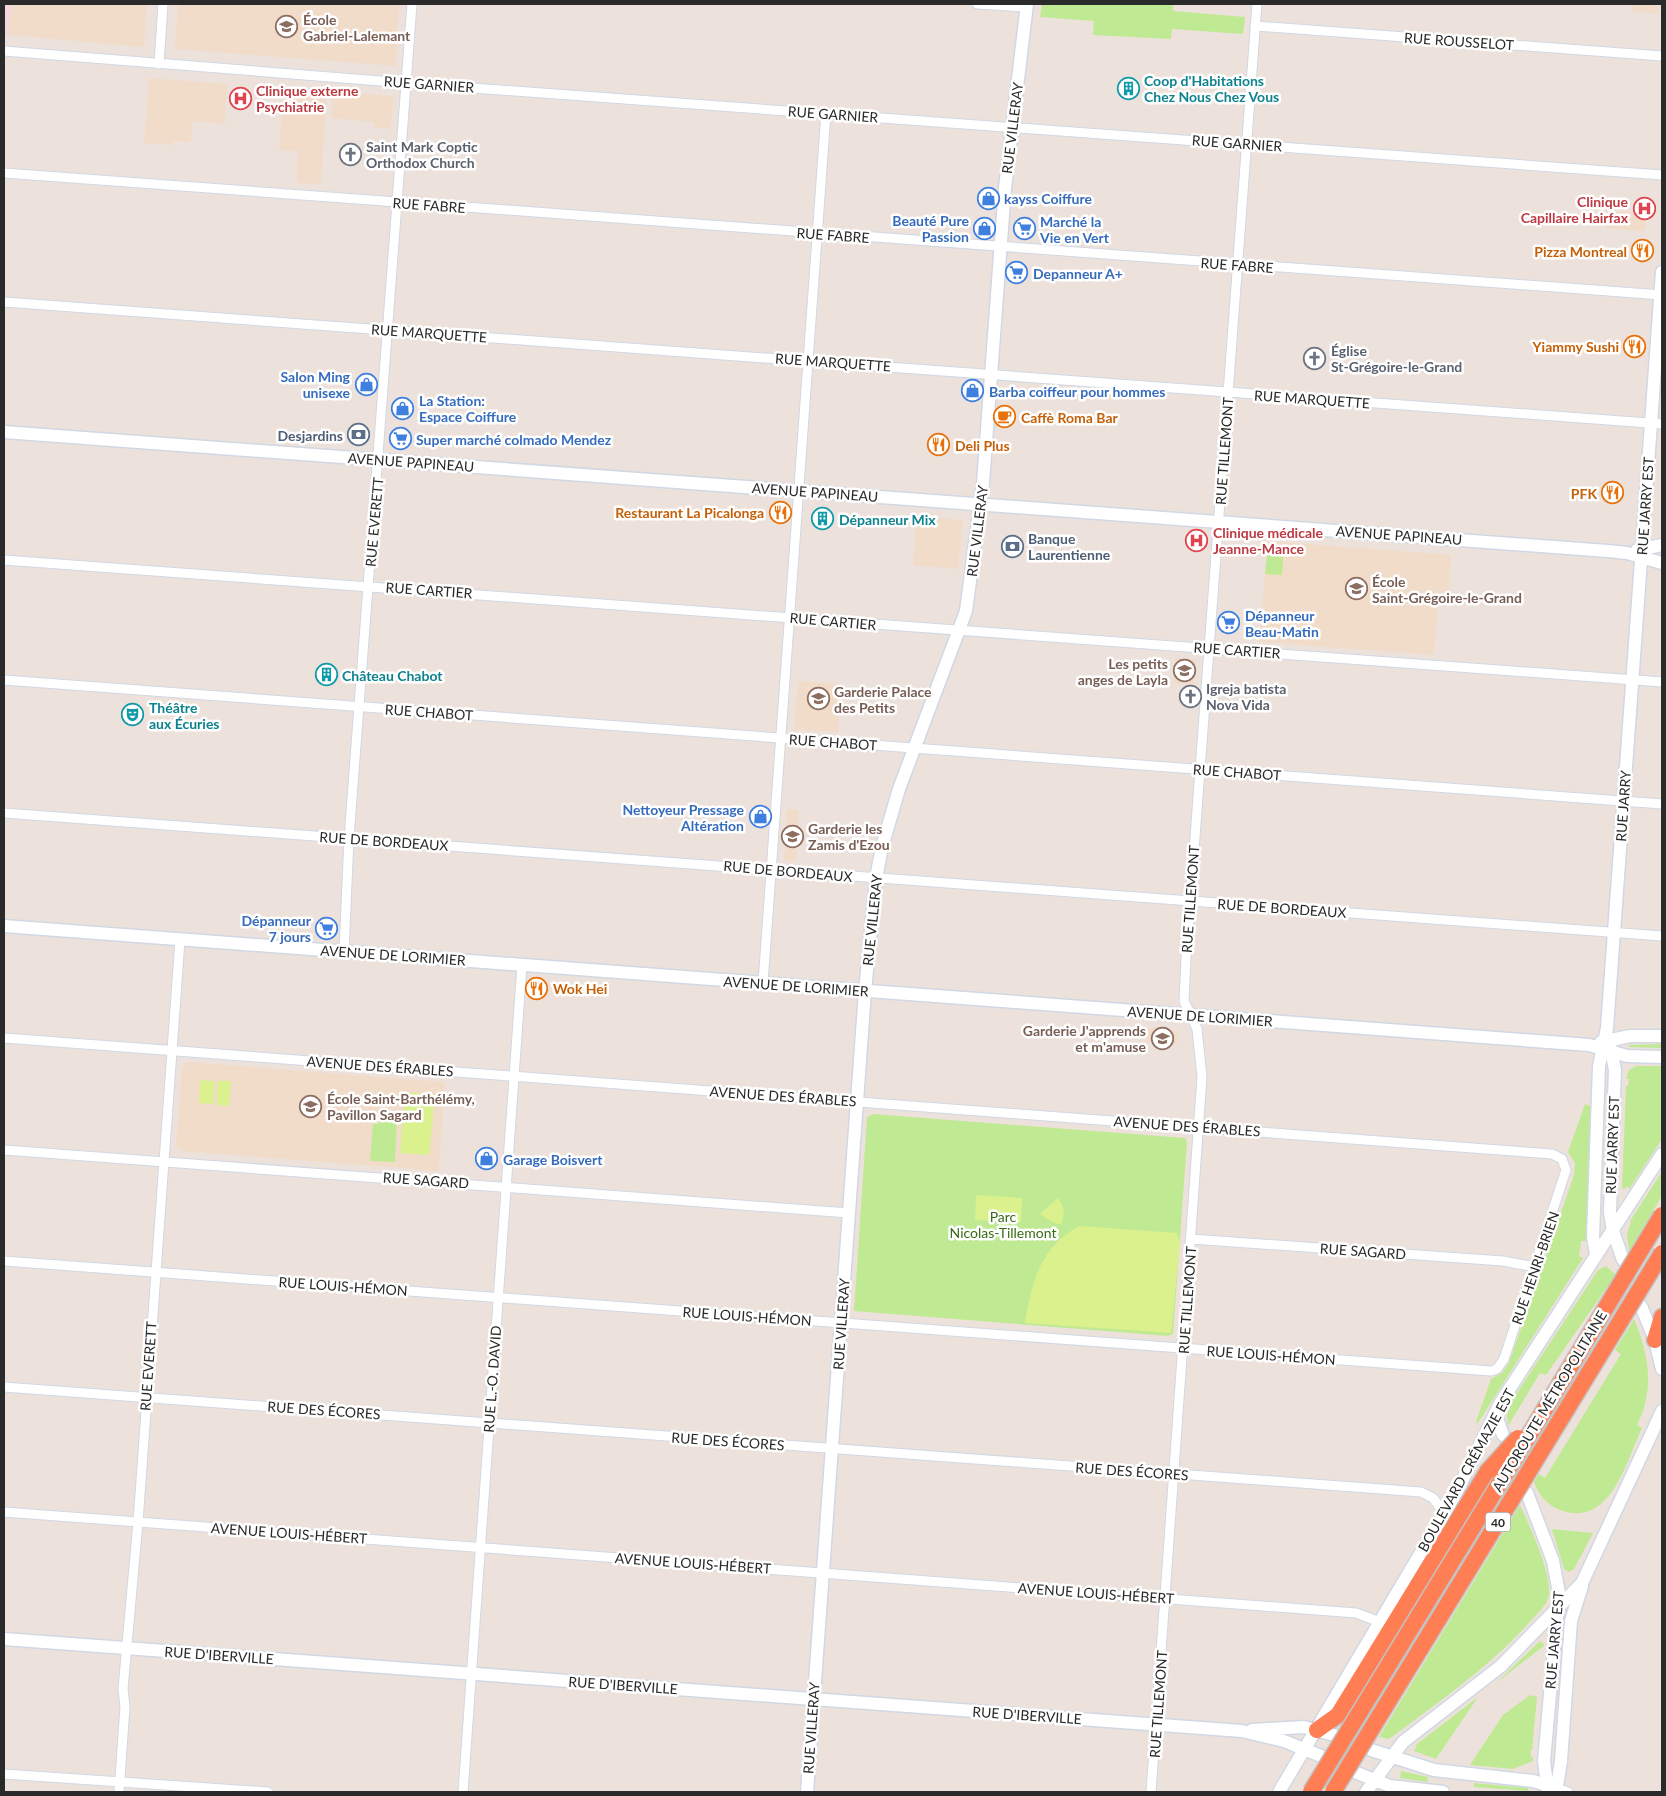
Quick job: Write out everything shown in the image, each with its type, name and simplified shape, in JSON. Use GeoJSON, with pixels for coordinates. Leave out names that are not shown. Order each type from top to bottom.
{"type":"FeatureCollection","features":[{"type":"Feature","properties":{"kind":"highway","name":"AUTOROUTE MÉTROPOLITAINE"},"geometry":{"type":"LineString","coordinates":[[1311,1792],[1662,1215]]}},
{"type":"Feature","properties":{"kind":"highway","name":"AUTOROUTE MÉTROPOLITAINE"},"geometry":{"type":"LineString","coordinates":[[1334,1792],[1662,1253]]}},
{"type":"Feature","properties":{"kind":"highway"},"geometry":{"type":"LineString","coordinates":[[1655,1340],[1662,1317]]}},
{"type":"Feature","properties":{"kind":"highway"},"geometry":{"type":"LineString","coordinates":[[1317,1730],[1338,1715],[1488,1471],[1545,1409]]}},
{"type":"Feature","properties":{"kind":"main road","name":"RUE VILLERAY"},"geometry":{"type":"LineString","coordinates":[[807,1792],[865,991],[876,878],[891,813],[966,611],[981,505],[1001,246],[1026,6]]}},
{"type":"Feature","properties":{"kind":"main road","name":"RUE JARRY EST"},"geometry":{"type":"LineString","coordinates":[[1633,680],[1642,553],[1657,423],[1662,272]]}},
{"type":"Feature","properties":{"kind":"main road","name":"AVENUE PAPINEAU"},"geometry":{"type":"LineString","coordinates":[[4,432],[1627,553],[1642,553],[1662,545]]}},
{"type":"Feature","properties":{"kind":"main road","name":"AVENUE PAPINEAU"},"geometry":{"type":"LineString","coordinates":[[1642,553],[1662,563]]}},
{"type":"Feature","properties":{"kind":"main road","name":"RUE JARRY"},"geometry":{"type":"LineString","coordinates":[[1614,932],[1633,680]]}},
{"type":"Feature","properties":{"kind":"main road","name":"AVENUE DE LORIMIER"},"geometry":{"type":"LineString","coordinates":[[4,926],[1589,1045],[1630,1036],[1662,1036]]}},
{"type":"Feature","properties":{"kind":"main road","name":"RUE JARRY EST"},"geometry":{"type":"LineString","coordinates":[[1596,1254],[1593,1237],[1599,1066],[1607,1042],[1614,932]]}},
{"type":"Feature","properties":{"kind":"main road","name":"RUE JARRY EST"},"geometry":{"type":"LineString","coordinates":[[1607,1042],[1615,1065],[1610,1212],[1612,1230],[1623,1260]]}},
{"type":"Feature","properties":{"kind":"main road","name":"AVENUE DE LORIMIER"},"geometry":{"type":"LineString","coordinates":[[1607,1042],[1627,1056],[1662,1057]]}},
{"type":"Feature","properties":{"kind":"main road","name":"BOULEVARD CRÉMAZIE EST"},"geometry":{"type":"LineString","coordinates":[[1279,1792],[1317,1730],[1322,1716],[1466,1476],[1495,1413],[1662,1154]]}},
{"type":"Feature","properties":{"kind":"main road"},"geometry":{"type":"LineString","coordinates":[[1641,1306],[1655,1340],[1662,1369]]}},
{"type":"Feature","properties":{"kind":"main road"},"geometry":{"type":"LineString","coordinates":[[1366,1792],[1403,1742],[1501,1666],[1582,1584],[1662,1411]]}},
{"type":"Feature","properties":{"kind":"main road"},"geometry":{"type":"LineString","coordinates":[[1495,1413],[1503,1435]]}},
{"type":"Feature","properties":{"kind":"main road","name":"RUE JARRY EST"},"geometry":{"type":"LineString","coordinates":[[1527,1493],[1556,1570],[1559,1607],[1548,1700],[1544,1761],[1555,1790]]}},
{"type":"Feature","properties":{"kind":"main road","name":"RUE JARRY EST"},"geometry":{"type":"LineString","coordinates":[[1555,1790],[1561,1761],[1571,1621],[1582,1584]]}},
{"type":"Feature","properties":{"kind":"main road","name":"RUE D'IBERVILLE"},"geometry":{"type":"LineString","coordinates":[[4,1639],[1242,1731],[1281,1740],[1321,1756]]}},
{"type":"Feature","properties":{"kind":"main road","name":"RUE D'IBERVILLE"},"geometry":{"type":"LineString","coordinates":[[1242,1731],[1304,1727],[1334,1735]]}},
{"type":"Feature","properties":{"kind":"main road"},"geometry":{"type":"LineString","coordinates":[[1371,1750],[1390,1758],[1447,1773],[1533,1781],[1555,1790]]}},
{"type":"Feature","properties":{"kind":"main road"},"geometry":{"type":"LineString","coordinates":[[1357,1773],[1390,1786],[1444,1792]]}},
{"type":"Feature","properties":{"kind":"street"},"geometry":{"type":"LineString","coordinates":[[159,64],[163,4]]}},
{"type":"Feature","properties":{"kind":"street","name":"RUE EVERETT"},"geometry":{"type":"LineString","coordinates":[[344,951],[368,586],[412,4]]}},
{"type":"Feature","properties":{"kind":"street"},"geometry":{"type":"LineString","coordinates":[[977,4],[1026,6]]}},
{"type":"Feature","properties":{"kind":"street","name":"RUE TILLEMONT"},"geometry":{"type":"LineString","coordinates":[[1151,1792],[1200,1127],[1201,1055],[1197,1029],[1184,1001],[1208,648],[1257,4]]}},
{"type":"Feature","properties":{"kind":"street","name":"RUE ROUSSELOT"},"geometry":{"type":"LineString","coordinates":[[1255,26],[1662,56]]}},
{"type":"Feature","properties":{"kind":"street","name":"RUE GARNIER"},"geometry":{"type":"LineString","coordinates":[[4,51],[407,83],[1662,175]]}},
{"type":"Feature","properties":{"kind":"street"},"geometry":{"type":"LineString","coordinates":[[763,983],[826,113]]}},
{"type":"Feature","properties":{"kind":"street","name":"RUE FABRE"},"geometry":{"type":"LineString","coordinates":[[4,173],[1661,295]]}},
{"type":"Feature","properties":{"kind":"street","name":"RUE MARQUETTE"},"geometry":{"type":"LineString","coordinates":[[4,302],[1657,423]]}},
{"type":"Feature","properties":{"kind":"street","name":"RUE CARTIER"},"geometry":{"type":"LineString","coordinates":[[4,560],[1662,682]]}},
{"type":"Feature","properties":{"kind":"street","name":"RUE CHABOT"},"geometry":{"type":"LineString","coordinates":[[4,680],[1662,804]]}},
{"type":"Feature","properties":{"kind":"street","name":"RUE DE BORDEAUX"},"geometry":{"type":"LineString","coordinates":[[4,813],[1662,936]]}},
{"type":"Feature","properties":{"kind":"street","name":"RUE EVERETT"},"geometry":{"type":"LineString","coordinates":[[119,1792],[125,1707],[123,1690],[138,1522],[180,940]]}},
{"type":"Feature","properties":{"kind":"street","name":"RUE L.-O. DAVID"},"geometry":{"type":"LineString","coordinates":[[463,1792],[522,965]]}},
{"type":"Feature","properties":{"kind":"street","name":"AVENUE DES ÉRABLES"},"geometry":{"type":"LineString","coordinates":[[4,1038],[1552,1154],[1562,1159]]}},
{"type":"Feature","properties":{"kind":"street","name":"RUE SAGARD"},"geometry":{"type":"LineString","coordinates":[[4,1150],[849,1213]]}},
{"type":"Feature","properties":{"kind":"street","name":"RUE HENRI-BRIEN"},"geometry":{"type":"LineString","coordinates":[[1491,1371],[1497,1369],[1504,1359],[1566,1177],[1566,1167],[1562,1159]]}},
{"type":"Feature","properties":{"kind":"street","name":"RUE SAGARD"},"geometry":{"type":"LineString","coordinates":[[1192,1239],[1503,1262],[1535,1267]]}},
{"type":"Feature","properties":{"kind":"street","name":"RUE LOUIS-HÉMON"},"geometry":{"type":"LineString","coordinates":[[4,1262],[1491,1371]]}},
{"type":"Feature","properties":{"kind":"street","name":"RUE DES ÉCORES"},"geometry":{"type":"LineString","coordinates":[[4,1387],[1421,1492],[1433,1498],[1444,1512]]}},
{"type":"Feature","properties":{"kind":"street","name":"AVENUE LOUIS-HÉBERT"},"geometry":{"type":"LineString","coordinates":[[4,1512],[1356,1613],[1380,1622]]}},
{"type":"Feature","properties":{"kind":"street"},"geometry":{"type":"LineString","coordinates":[[4,1774],[268,1792]]}},
{"type":"Feature","properties":{"kind":"shaded area"},"geometry":{"type":"Polygon","coordinates":[[[4,4],[11,4],[8,35],[4,37],[4,4]]]}},
{"type":"Feature","properties":{"kind":"shaded area"},"geometry":{"type":"Polygon","coordinates":[[[11,4],[147,4],[144,45],[143,47],[8,35],[11,4]]]}},
{"type":"Feature","properties":{"kind":"shaded area","name":"École Gabriel-Lalemant"},"geometry":{"type":"Polygon","coordinates":[[[178,4],[399,4],[396,66],[175,49],[178,4]]]}},
{"type":"Feature","properties":{"kind":"shaded area"},"geometry":{"type":"Polygon","coordinates":[[[1633,4],[1659,4],[1658,14],[1632,12],[1633,4]]]}},
{"type":"Feature","properties":{"kind":"shaded area"},"geometry":{"type":"Polygon","coordinates":[[[149,78],[227,84],[225,124],[192,121],[191,142],[174,141],[173,145],[144,143],[149,78]]]}},
{"type":"Feature","properties":{"kind":"shaded area"},"geometry":{"type":"Polygon","coordinates":[[[283,88],[327,92],[321,184],[297,183],[298,151],[279,150],[283,88]]]}},
{"type":"Feature","properties":{"kind":"shaded area"},"geometry":{"type":"Polygon","coordinates":[[[333,92],[393,96],[391,129],[374,128],[374,122],[331,118],[333,92]]]}},
{"type":"Feature","properties":{"kind":"shaded area"},"geometry":{"type":"Polygon","coordinates":[[[1608,211],[1646,213],[1645,231],[1607,228],[1608,211]]]}},
{"type":"Feature","properties":{"kind":"shaded area"},"geometry":{"type":"Polygon","coordinates":[[[916,516],[960,520],[963,522],[958,569],[913,565],[916,516]]]}},
{"type":"Feature","properties":{"kind":"shaded area","name":"École Saint-Grégoire-le-Grand"},"geometry":{"type":"Polygon","coordinates":[[[1268,541],[1451,555],[1448,604],[1438,604],[1434,655],[1259,642],[1268,541]]]}},
{"type":"Feature","properties":{"kind":"shaded area","name":"Les petits anges de Layla"},"geometry":{"type":"Polygon","coordinates":[[[1175,658],[1196,659],[1194,685],[1173,683],[1175,658]]]}},
{"type":"Feature","properties":{"kind":"shaded area","name":"Garderie Palace des Petits"},"geometry":{"type":"Polygon","coordinates":[[[798,681],[841,684],[838,732],[794,729],[798,681]]]}},
{"type":"Feature","properties":{"kind":"shaded area","name":"Garderie les Zamis d'Ezou"},"geometry":{"type":"Polygon","coordinates":[[[787,809],[799,810],[796,862],[784,860],[787,809]]]}},
{"type":"Feature","properties":{"kind":"shaded area","name":"Garderie J'apprends et m'amuse"},"geometry":{"type":"Polygon","coordinates":[[[1149,1028],[1173,1030],[1178,1034],[1177,1044],[1147,1042],[1149,1028]]]}},
{"type":"Feature","properties":{"kind":"shaded area","name":"École Saint-Barthélémy, Pavillon Sagard"},"geometry":{"type":"Polygon","coordinates":[[[187,1062],[445,1082],[439,1171],[180,1151],[176,1146],[182,1067],[187,1062]]]}},
{"type":"Feature","properties":{"kind":"green space"},"geometry":{"type":"Polygon","coordinates":[[[1042,4],[1173,4],[1173,11],[1245,17],[1243,34],[1172,29],[1171,39],[1093,35],[1094,21],[1040,17],[1042,4]]]}},
{"type":"Feature","properties":{"kind":"green space"},"geometry":{"type":"Polygon","coordinates":[[[1268,545],[1284,547],[1282,575],[1265,574],[1268,545]]]}},
{"type":"Feature","properties":{"kind":"green space"},"geometry":{"type":"Polygon","coordinates":[[[1662,1044],[1662,1048],[1629,1047],[1629,1045],[1662,1044]]]}},
{"type":"Feature","properties":{"kind":"green space"},"geometry":{"type":"Polygon","coordinates":[[[1636,1066],[1662,1066],[1662,1139],[1630,1188],[1624,1189],[1622,1188],[1626,1086],[1628,1086],[1629,1079],[1626,1079],[1629,1070],[1636,1066]]]}},
{"type":"Feature","properties":{"kind":"green space"},"geometry":{"type":"Polygon","coordinates":[[[200,1080],[214,1081],[213,1104],[199,1103],[200,1080]]]}},
{"type":"Feature","properties":{"kind":"green space"},"geometry":{"type":"Polygon","coordinates":[[[217,1081],[231,1081],[229,1106],[217,1105],[217,1081]]]}},
{"type":"Feature","properties":{"kind":"green space"},"geometry":{"type":"Polygon","coordinates":[[[405,1092],[435,1095],[429,1155],[400,1153],[405,1092]]]}},
{"type":"Feature","properties":{"kind":"green space"},"geometry":{"type":"Polygon","coordinates":[[[1585,1104],[1590,1106],[1591,1114],[1586,1241],[1581,1241],[1579,1256],[1583,1258],[1478,1423],[1476,1422],[1491,1379],[1502,1373],[1509,1363],[1574,1175],[1575,1163],[1568,1152],[1585,1104]]]}},
{"type":"Feature","properties":{"kind":"green space","name":"Parc Nicolas-Tillemont"},"geometry":{"type":"Polygon","coordinates":[[[873,1114],[1185,1138],[1187,1142],[1173,1334],[1168,1336],[854,1311],[867,1117],[873,1114]]]}},
{"type":"Feature","properties":{"kind":"green space"},"geometry":{"type":"Polygon","coordinates":[[[379,1119],[397,1120],[395,1162],[370,1161],[373,1124],[379,1124],[379,1119]]]}},
{"type":"Feature","properties":{"kind":"green space"},"geometry":{"type":"Polygon","coordinates":[[[1662,1172],[1662,1196],[1629,1251],[1627,1234],[1630,1221],[1662,1172]]]}},
{"type":"Feature","properties":{"kind":"green space"},"geometry":{"type":"Polygon","coordinates":[[[976,1195],[1022,1198],[1021,1222],[975,1220],[976,1195]]]}},
{"type":"Feature","properties":{"kind":"green space"},"geometry":{"type":"Polygon","coordinates":[[[1058,1198],[1064,1210],[1061,1224],[1054,1223],[1040,1214],[1058,1198]]]}},
{"type":"Feature","properties":{"kind":"green space"},"geometry":{"type":"Polygon","coordinates":[[[1079,1226],[1177,1233],[1180,1244],[1171,1333],[1025,1323],[1031,1293],[1040,1267],[1055,1245],[1079,1226]]]}},
{"type":"Feature","properties":{"kind":"green space"},"geometry":{"type":"Polygon","coordinates":[[[1606,1266],[1615,1274],[1612,1280],[1546,1375],[1540,1373],[1508,1426],[1507,1414],[1513,1399],[1598,1270],[1606,1266]]]}},
{"type":"Feature","properties":{"kind":"green space"},"geometry":{"type":"Polygon","coordinates":[[[1634,1319],[1646,1359],[1648,1385],[1643,1412],[1637,1425],[1642,1428],[1623,1473],[1605,1500],[1593,1509],[1580,1513],[1563,1511],[1553,1507],[1545,1500],[1534,1482],[1539,1474],[1545,1478],[1621,1354],[1615,1350],[1634,1319]]]}},
{"type":"Feature","properties":{"kind":"green space"},"geometry":{"type":"Polygon","coordinates":[[[1520,1505],[1545,1566],[1549,1590],[1546,1604],[1502,1651],[1465,1682],[1389,1739],[1379,1737],[1520,1505]]]}},
{"type":"Feature","properties":{"kind":"green space"},"geometry":{"type":"Polygon","coordinates":[[[1552,1529],[1593,1533],[1574,1569],[1569,1572],[1564,1569],[1552,1529]]]}},
{"type":"Feature","properties":{"kind":"green space"},"geometry":{"type":"Polygon","coordinates":[[[1540,1641],[1545,1645],[1496,1683],[1540,1641]]]}},
{"type":"Feature","properties":{"kind":"green space"},"geometry":{"type":"Polygon","coordinates":[[[1530,1695],[1537,1697],[1532,1750],[1530,1751],[1533,1761],[1513,1769],[1470,1765],[1503,1715],[1530,1695]]]}},
{"type":"Feature","properties":{"kind":"green space"},"geometry":{"type":"Polygon","coordinates":[[[1478,1697],[1436,1759],[1414,1751],[1417,1744],[1478,1697]]]}},
{"type":"Feature","properties":{"kind":"green space"},"geometry":{"type":"Polygon","coordinates":[[[1401,1771],[1428,1777],[1427,1782],[1400,1778],[1401,1771]]]}},
{"type":"Feature","properties":{"kind":"green space"},"geometry":{"type":"Polygon","coordinates":[[[1474,1783],[1528,1788],[1528,1791],[1474,1787],[1474,1783]]]}},
{"type":"Feature","properties":{"kind":"place","name":"École Gabriel-Lalemant"},"geometry":{"type":"Point","coordinates":[287,27]}},
{"type":"Feature","properties":{"kind":"place","name":"Coop d'Habitations Chez Nous Chez Vous"},"geometry":{"type":"Point","coordinates":[1128,88]}},
{"type":"Feature","properties":{"kind":"place","name":"Clinique externe Psychiatrie"},"geometry":{"type":"Point","coordinates":[240,98]}},
{"type":"Feature","properties":{"kind":"place","name":"Saint Mark Coptic Orthodox Church"},"geometry":{"type":"Point","coordinates":[350,154]}},
{"type":"Feature","properties":{"kind":"place","name":"kayss Coiffure"},"geometry":{"type":"Point","coordinates":[988,198]}},
{"type":"Feature","properties":{"kind":"place","name":"Clinique Capillaire Hairfax"},"geometry":{"type":"Point","coordinates":[1644,209]}},
{"type":"Feature","properties":{"kind":"place","name":"Beauté Pure Passion"},"geometry":{"type":"Point","coordinates":[985,228]}},
{"type":"Feature","properties":{"kind":"place","name":"Marché la Vie en Vert"},"geometry":{"type":"Point","coordinates":[1024,229]}},
{"type":"Feature","properties":{"kind":"place","name":"Pizza Montreal"},"geometry":{"type":"Point","coordinates":[1643,251]}},
{"type":"Feature","properties":{"kind":"place","name":"Depanneur A+"},"geometry":{"type":"Point","coordinates":[1017,273]}},
{"type":"Feature","properties":{"kind":"place","name":"Yiammy Sushi"},"geometry":{"type":"Point","coordinates":[1635,346]}},
{"type":"Feature","properties":{"kind":"place","name":"Église St-Grégoire-le-Grand"},"geometry":{"type":"Point","coordinates":[1315,358]}},
{"type":"Feature","properties":{"kind":"place","name":"Salon Ming unisexe"},"geometry":{"type":"Point","coordinates":[366,384]}},
{"type":"Feature","properties":{"kind":"place","name":"Barba coiffeur pour hommes"},"geometry":{"type":"Point","coordinates":[973,391]}},
{"type":"Feature","properties":{"kind":"place","name":"La Station: Espace Coiffure"},"geometry":{"type":"Point","coordinates":[403,408]}},
{"type":"Feature","properties":{"kind":"place","name":"Caffè Roma Bar"},"geometry":{"type":"Point","coordinates":[1005,417]}},
{"type":"Feature","properties":{"kind":"place","name":"Desjardins"},"geometry":{"type":"Point","coordinates":[359,435]}},
{"type":"Feature","properties":{"kind":"place","name":"Super marché colmado Mendez"},"geometry":{"type":"Point","coordinates":[400,439]}},
{"type":"Feature","properties":{"kind":"place","name":"Deli Plus"},"geometry":{"type":"Point","coordinates":[939,445]}},
{"type":"Feature","properties":{"kind":"place","name":"PFK"},"geometry":{"type":"Point","coordinates":[1613,493]}},
{"type":"Feature","properties":{"kind":"place","name":"Restaurant La Picalonga"},"geometry":{"type":"Point","coordinates":[780,512]}},
{"type":"Feature","properties":{"kind":"place","name":"Dépanneur Mix"},"geometry":{"type":"Point","coordinates":[823,519]}},
{"type":"Feature","properties":{"kind":"place","name":"Clinique médicale Jeanne-Mance"},"geometry":{"type":"Point","coordinates":[1197,540]}},
{"type":"Feature","properties":{"kind":"place","name":"Banque Laurentienne"},"geometry":{"type":"Point","coordinates":[1012,546]}},
{"type":"Feature","properties":{"kind":"place","name":"École Saint-Grégoire-le-Grand"},"geometry":{"type":"Point","coordinates":[1356,589]}},
{"type":"Feature","properties":{"kind":"place","name":"Dépanneur Beau-Matin"},"geometry":{"type":"Point","coordinates":[1229,623]}},
{"type":"Feature","properties":{"kind":"place","name":"Les petits anges de Layla"},"geometry":{"type":"Point","coordinates":[1184,671]}},
{"type":"Feature","properties":{"kind":"place","name":"Château Chabot"},"geometry":{"type":"Point","coordinates":[326,675]}},
{"type":"Feature","properties":{"kind":"place","name":"Igreja batista Nova Vida"},"geometry":{"type":"Point","coordinates":[1190,696]}},
{"type":"Feature","properties":{"kind":"place","name":"Garderie Palace des Petits"},"geometry":{"type":"Point","coordinates":[818,699]}},
{"type":"Feature","properties":{"kind":"place","name":"Théâtre aux Écuries"},"geometry":{"type":"Point","coordinates":[133,715]}},
{"type":"Feature","properties":{"kind":"place","name":"Nettoyeur Pressage Altération"},"geometry":{"type":"Point","coordinates":[760,817]}},
{"type":"Feature","properties":{"kind":"place","name":"Garderie les Zamis d'Ezou"},"geometry":{"type":"Point","coordinates":[792,836]}},
{"type":"Feature","properties":{"kind":"place","name":"Dépanneur 7 jours"},"geometry":{"type":"Point","coordinates":[327,928]}},
{"type":"Feature","properties":{"kind":"place","name":"Wok Hei"},"geometry":{"type":"Point","coordinates":[537,988]}},
{"type":"Feature","properties":{"kind":"place","name":"Garderie J'apprends et m'amuse"},"geometry":{"type":"Point","coordinates":[1162,1038]}},
{"type":"Feature","properties":{"kind":"place","name":"École Saint-Barthélémy, Pavillon Sagard"},"geometry":{"type":"Point","coordinates":[311,1106]}},
{"type":"Feature","properties":{"kind":"place","name":"Garage Boisvert"},"geometry":{"type":"Point","coordinates":[487,1159]}}]}
